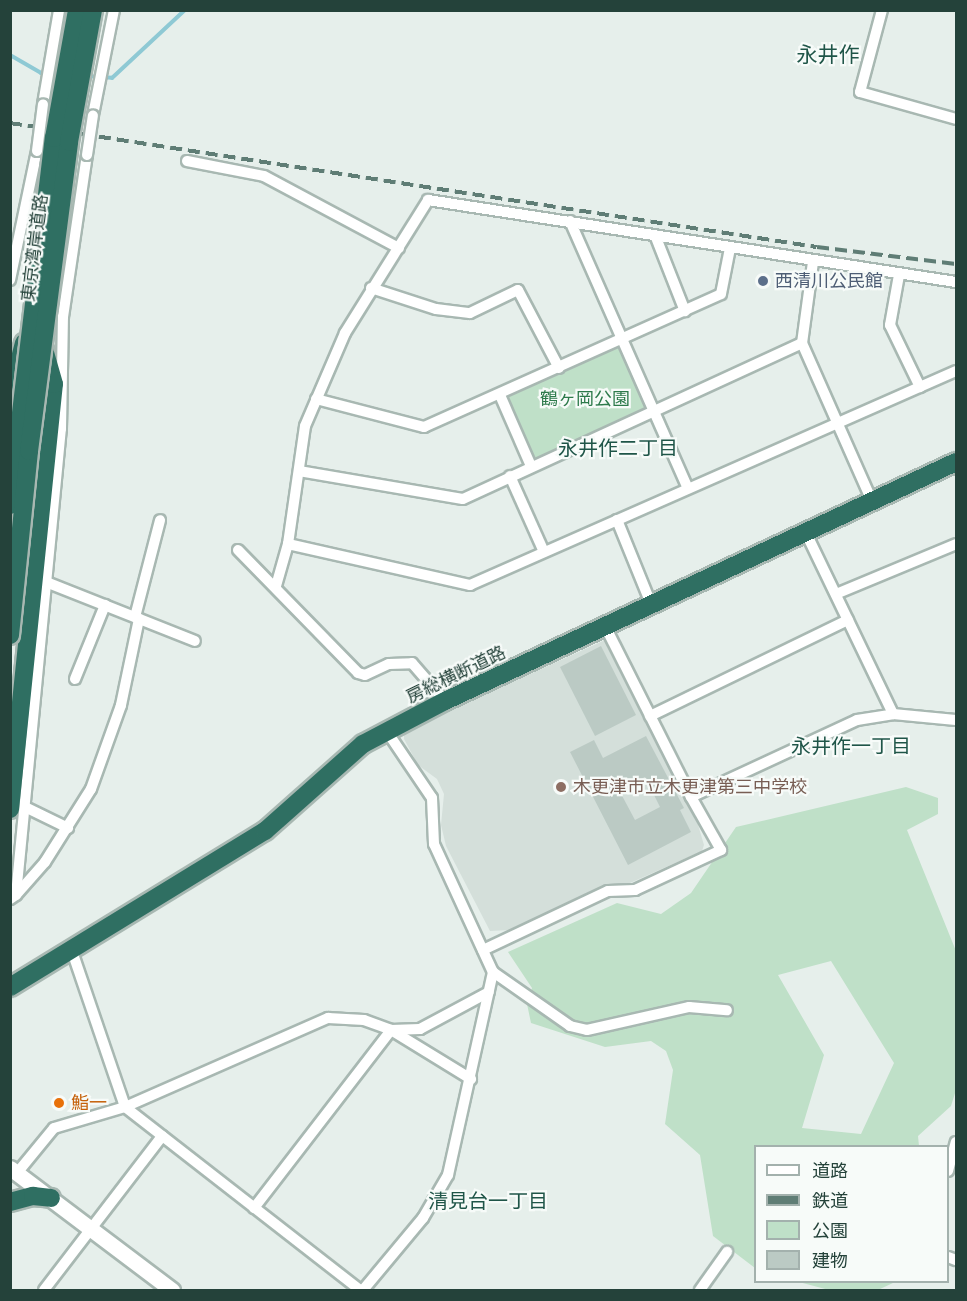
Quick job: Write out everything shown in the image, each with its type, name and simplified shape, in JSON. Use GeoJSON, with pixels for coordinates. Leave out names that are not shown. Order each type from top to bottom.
{"type":"FeatureCollection","features":[{"type":"Feature","properties":{"kind":"highway","name":"東京湾岸道路"},"geometry":{"type":"LineString","coordinates":[[10,505],[56,127],[77,10]]}},
{"type":"Feature","properties":{"kind":"highway","name":"東京湾岸道路"},"geometry":{"type":"LineString","coordinates":[[10,635],[69,142],[93,10]]}},
{"type":"Feature","properties":{"kind":"highway"},"geometry":{"type":"LineString","coordinates":[[10,396],[32,317]]}},
{"type":"Feature","properties":{"kind":"highway"},"geometry":{"type":"LineString","coordinates":[[18,808],[54,384],[44,348]]}},
{"type":"Feature","properties":{"kind":"highway","name":"房総横断道路"},"geometry":{"type":"LineString","coordinates":[[10,987],[265,831],[363,744],[388,733],[445,701],[606,628],[957,462]]}},
{"type":"Feature","properties":{"kind":"highway"},"geometry":{"type":"LineString","coordinates":[[10,1202],[51,1198]]}},
{"type":"Feature","properties":{"kind":"street"},"geometry":{"type":"LineString","coordinates":[[10,280],[37,151],[59,10]]}},
{"type":"Feature","properties":{"kind":"street"},"geometry":{"type":"LineString","coordinates":[[13,897],[18,808],[46,582],[61,429],[63,317],[93,116],[114,10]]}},
{"type":"Feature","properties":{"kind":"street"},"geometry":{"type":"LineString","coordinates":[[882,10],[860,92],[957,119]]}},
{"type":"Feature","properties":{"kind":"street"},"geometry":{"type":"LineString","coordinates":[[187,161],[264,176],[399,248]]}},
{"type":"Feature","properties":{"kind":"street"},"geometry":{"type":"LineString","coordinates":[[276,586],[288,544],[305,426],[345,333],[428,200],[570,221],[813,262],[957,282]]}},
{"type":"Feature","properties":{"kind":"street"},"geometry":{"type":"LineString","coordinates":[[570,221],[688,488]]}},
{"type":"Feature","properties":{"kind":"street"},"geometry":{"type":"LineString","coordinates":[[655,235],[686,310]]}},
{"type":"Feature","properties":{"kind":"street"},"geometry":{"type":"LineString","coordinates":[[316,399],[424,427],[500,395],[721,294],[730,248]]}},
{"type":"Feature","properties":{"kind":"street"},"geometry":{"type":"LineString","coordinates":[[813,262],[802,343],[872,501]]}},
{"type":"Feature","properties":{"kind":"street"},"geometry":{"type":"LineString","coordinates":[[899,275],[890,325],[920,387]]}},
{"type":"Feature","properties":{"kind":"street"},"geometry":{"type":"LineString","coordinates":[[371,288],[436,309],[470,314],[518,291],[558,368]]}},
{"type":"Feature","properties":{"kind":"street"},"geometry":{"type":"LineString","coordinates":[[299,471],[463,499],[802,343]]}},
{"type":"Feature","properties":{"kind":"street"},"geometry":{"type":"LineString","coordinates":[[288,544],[470,585],[957,371]]}},
{"type":"Feature","properties":{"kind":"street"},"geometry":{"type":"LineString","coordinates":[[500,395],[531,466]]}},
{"type":"Feature","properties":{"kind":"street"},"geometry":{"type":"LineString","coordinates":[[510,476],[544,552]]}},
{"type":"Feature","properties":{"kind":"street"},"geometry":{"type":"LineString","coordinates":[[13,897],[45,862],[91,789],[113,731],[160,520]]}},
{"type":"Feature","properties":{"kind":"street"},"geometry":{"type":"LineString","coordinates":[[617,520],[652,606]]}},
{"type":"Feature","properties":{"kind":"street"},"geometry":{"type":"LineString","coordinates":[[806,533],[893,714]]}},
{"type":"Feature","properties":{"kind":"street"},"geometry":{"type":"LineString","coordinates":[[836,594],[957,544]]}},
{"type":"Feature","properties":{"kind":"street"},"geometry":{"type":"LineString","coordinates":[[238,550],[276,586],[358,673],[365,675],[389,664],[412,663],[445,701]]}},
{"type":"Feature","properties":{"kind":"street"},"geometry":{"type":"LineString","coordinates":[[46,582],[195,641]]}},
{"type":"Feature","properties":{"kind":"street"},"geometry":{"type":"LineString","coordinates":[[75,679],[105,605]]}},
{"type":"Feature","properties":{"kind":"street"},"geometry":{"type":"LineString","coordinates":[[650,716],[848,620]]}},
{"type":"Feature","properties":{"kind":"street"},"geometry":{"type":"LineString","coordinates":[[483,950],[608,891],[635,890],[721,850],[691,797],[606,628]]}},
{"type":"Feature","properties":{"kind":"street"},"geometry":{"type":"LineString","coordinates":[[691,797],[856,720],[893,714],[957,720]]}},
{"type":"Feature","properties":{"kind":"street"},"geometry":{"type":"LineString","coordinates":[[388,733],[432,798],[431,834],[493,972],[570,1026],[587,1030],[689,1007],[727,1010]]}},
{"type":"Feature","properties":{"kind":"street"},"geometry":{"type":"LineString","coordinates":[[18,808],[68,828]]}},
{"type":"Feature","properties":{"kind":"street"},"geometry":{"type":"LineString","coordinates":[[72,951],[125,1107],[362,1290],[438,1197],[448,1175],[493,972]]}},
{"type":"Feature","properties":{"kind":"street"},"geometry":{"type":"LineString","coordinates":[[391,1030],[420,1029],[489,992]]}},
{"type":"Feature","properties":{"kind":"street"},"geometry":{"type":"LineString","coordinates":[[172,1290],[14,1170],[54,1128],[125,1107],[328,1018],[364,1020],[391,1030],[471,1079]]}},
{"type":"Feature","properties":{"kind":"street"},"geometry":{"type":"LineString","coordinates":[[254,1208],[391,1030]]}},
{"type":"Feature","properties":{"kind":"street"},"geometry":{"type":"LineString","coordinates":[[44,1290],[162,1136]]}},
{"type":"Feature","properties":{"kind":"street"},"geometry":{"type":"LineString","coordinates":[[949,1168],[957,1143]]}},
{"type":"Feature","properties":{"kind":"street"},"geometry":{"type":"LineString","coordinates":[[700,1290],[727,1252]]}},
{"type":"Feature","properties":{"kind":"shaded area","name":"木更津市立木更津第三中学校"},"geometry":{"type":"Polygon","coordinates":[[[605,640],[696,818],[704,845],[702,851],[630,883],[608,885],[511,930],[490,931],[446,846],[441,825],[444,794],[437,779],[418,765],[404,739],[404,731],[605,640]]]}},
{"type":"Feature","properties":{"kind":"green space","name":"鶴ヶ岡公園"},"geometry":{"type":"Polygon","coordinates":[[[622,339],[654,410],[531,466],[500,395],[622,339]]]}},
{"type":"Feature","properties":{"kind":"green space"},"geometry":{"type":"Polygon","coordinates":[[[906,787],[938,798],[938,814],[907,830],[956,951],[956,1090],[951,1106],[918,1136],[919,1145],[754,1145],[754,1267],[713,1236],[700,1155],[665,1124],[673,1070],[666,1051],[651,1041],[605,1047],[531,1023],[527,1004],[532,988],[508,952],[617,903],[661,914],[691,893],[736,827],[906,787]],[[831,961],[778,975],[824,1055],[802,1128],[861,1134],[894,1063],[831,961]]]}},
{"type":"Feature","properties":{"kind":"green space"},"geometry":{"type":"Polygon","coordinates":[[[803,1283],[893,1283],[878,1290],[829,1290],[803,1283]]]}},
{"type":"Feature","properties":{"kind":"building"},"geometry":{"type":"Polygon","coordinates":[[[601,646],[636,715],[595,736],[560,667],[601,646]]]}},
{"type":"Feature","properties":{"kind":"building"},"geometry":{"type":"Polygon","coordinates":[[[646,736],[684,808],[680,810],[691,832],[628,865],[570,752],[594,740],[603,758],[646,736]],[[645,777],[619,790],[635,820],[660,807],[645,777]]]}},
{"type":"Feature","properties":{"kind":"waterway"},"geometry":{"type":"LineString","coordinates":[[86,76],[112,78],[185,10]]}},
{"type":"Feature","properties":{"kind":"waterway"},"geometry":{"type":"LineString","coordinates":[[10,55],[41,73],[61,74]]}},
{"type":"Feature","properties":{"kind":"railway"},"geometry":{"type":"LineString","coordinates":[[10,123],[817,247],[956,264]]}},
{"type":"Feature","properties":{"kind":"place","name":"西清川公民館"},"geometry":{"type":"Point","coordinates":[763,281]}},
{"type":"Feature","properties":{"kind":"place","name":"木更津市立木更津第三中学校"},"geometry":{"type":"Point","coordinates":[561,787]}},
{"type":"Feature","properties":{"kind":"place","name":"鮨一"},"geometry":{"type":"Point","coordinates":[59,1103]}},
{"type":"Feature","properties":{"kind":"district","name":"永井作"},"geometry":{"type":"Point","coordinates":[828,55]}},
{"type":"Feature","properties":{"kind":"district","name":"永井作二丁目"},"geometry":{"type":"Point","coordinates":[618,448]}},
{"type":"Feature","properties":{"kind":"district","name":"永井作一丁目"},"geometry":{"type":"Point","coordinates":[851,746]}},
{"type":"Feature","properties":{"kind":"district","name":"清見台一丁目"},"geometry":{"type":"Point","coordinates":[488,1201]}}]}
